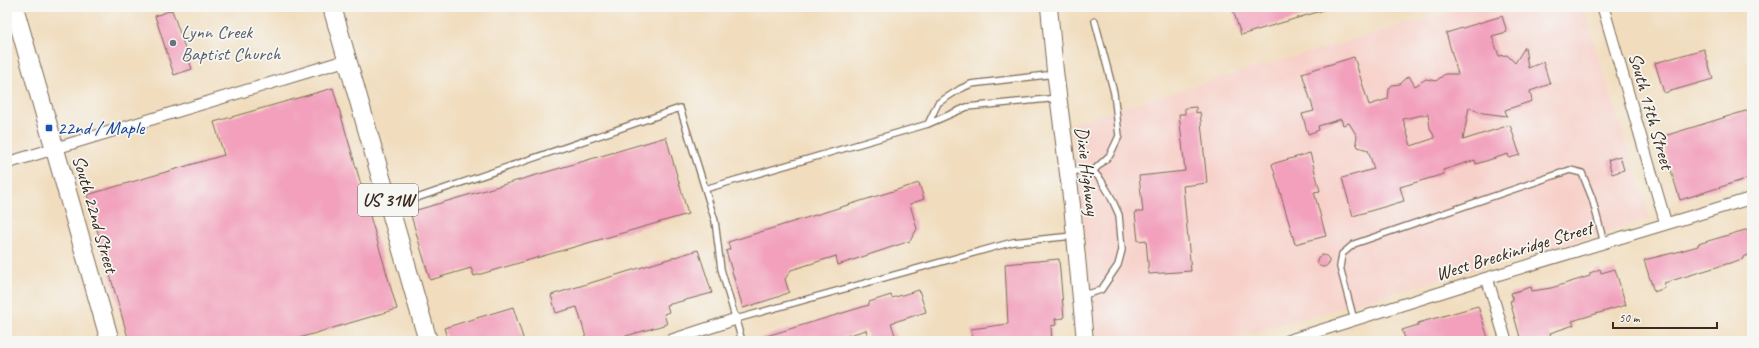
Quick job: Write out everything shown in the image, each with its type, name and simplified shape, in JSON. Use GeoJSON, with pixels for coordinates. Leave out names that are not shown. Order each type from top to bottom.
{"type":"FeatureCollection","features":[{"type":"Feature","properties":{"kind":"main road","name":"South 22nd Street"},"geometry":{"type":"LineString","coordinates":[[14,7],[110,341]]}},
{"type":"Feature","properties":{"kind":"main road","name":"US 31W"},"geometry":{"type":"LineString","coordinates":[[332,7],[428,341]]}},
{"type":"Feature","properties":{"kind":"street","name":"Dixie Highway"},"geometry":{"type":"LineString","coordinates":[[1049,7],[1055,74],[1068,171],[1086,341]]}},
{"type":"Feature","properties":{"kind":"street","name":"South 17th Street"},"geometry":{"type":"LineString","coordinates":[[1603,7],[1666,224]]}},
{"type":"Feature","properties":{"kind":"street"},"geometry":{"type":"LineString","coordinates":[[7,163],[347,60]]}},
{"type":"Feature","properties":{"kind":"street","name":"West Breckinridge Street"},"geometry":{"type":"LineString","coordinates":[[1287,341],[1487,278],[1752,198]]}},
{"type":"Feature","properties":{"kind":"street"},"geometry":{"type":"LineString","coordinates":[[1487,278],[1506,341]]}},
{"type":"Feature","properties":{"kind":"street"},"geometry":{"type":"LineString","coordinates":[[669,341],[736,319]]}},
{"type":"Feature","properties":{"kind":"lane"},"geometry":{"type":"LineString","coordinates":[[1068,171],[1093,171],[1110,155],[1119,136],[1114,93],[1096,21]]}},
{"type":"Feature","properties":{"kind":"lane"},"geometry":{"type":"LineString","coordinates":[[928,124],[938,103],[971,84],[1055,74]]}},
{"type":"Feature","properties":{"kind":"lane"},"geometry":{"type":"LineString","coordinates":[[705,189],[928,124],[967,107],[1058,98]]}},
{"type":"Feature","properties":{"kind":"lane"},"geometry":{"type":"LineString","coordinates":[[390,206],[680,108],[715,221],[721,269],[742,341]]}},
{"type":"Feature","properties":{"kind":"lane"},"geometry":{"type":"LineString","coordinates":[[1354,320],[1340,267],[1342,254],[1354,244],[1570,170],[1582,174],[1592,198],[1604,243]]}},
{"type":"Feature","properties":{"kind":"lane"},"geometry":{"type":"LineString","coordinates":[[1081,296],[1101,290],[1118,265],[1122,250],[1118,215],[1110,195],[1101,180],[1093,171]]}},
{"type":"Feature","properties":{"kind":"lane"},"geometry":{"type":"LineString","coordinates":[[736,319],[1013,242],[1075,236]]}},
{"type":"Feature","properties":{"kind":"shaded area"},"geometry":{"type":"Polygon","coordinates":[[[1467,7],[1583,7],[1650,219],[1224,341],[1098,341],[1071,124],[1237,73],[1467,7]]]}},
{"type":"Feature","properties":{"kind":"building"},"geometry":{"type":"Polygon","coordinates":[[[1232,7],[1323,7],[1324,10],[1241,35],[1232,7]]]}},
{"type":"Feature","properties":{"kind":"building","name":"Lynn Creek Baptist Church"},"geometry":{"type":"Polygon","coordinates":[[[172,10],[192,69],[174,75],[155,16],[172,10]]]}},
{"type":"Feature","properties":{"kind":"building"},"geometry":{"type":"Polygon","coordinates":[[[1502,16],[1507,32],[1492,36],[1499,56],[1507,55],[1515,63],[1525,47],[1528,68],[1543,62],[1550,84],[1530,91],[1532,101],[1505,110],[1507,116],[1483,113],[1469,107],[1463,140],[1510,125],[1520,155],[1509,158],[1508,154],[1476,164],[1475,160],[1443,170],[1444,174],[1400,187],[1404,201],[1353,216],[1342,178],[1374,169],[1368,150],[1358,147],[1356,142],[1357,136],[1349,123],[1343,125],[1341,119],[1318,126],[1319,130],[1308,134],[1302,114],[1314,111],[1302,73],[1354,57],[1369,105],[1388,99],[1389,89],[1392,85],[1400,84],[1409,76],[1415,86],[1426,79],[1436,81],[1445,74],[1458,74],[1446,33],[1502,16]],[[1428,114],[1403,119],[1411,146],[1435,138],[1430,128],[1428,114]]]}},
{"type":"Feature","properties":{"kind":"building"},"geometry":{"type":"Polygon","coordinates":[[[1704,49],[1713,79],[1664,93],[1655,63],[1704,49]]]}},
{"type":"Feature","properties":{"kind":"building"},"geometry":{"type":"Polygon","coordinates":[[[333,88],[397,309],[289,341],[129,341],[87,195],[224,155],[214,122],[333,88]]]}},
{"type":"Feature","properties":{"kind":"building"},"geometry":{"type":"Polygon","coordinates":[[[1196,107],[1196,113],[1200,112],[1207,183],[1183,186],[1191,271],[1149,274],[1146,240],[1138,241],[1135,212],[1143,212],[1139,176],[1185,171],[1179,114],[1185,114],[1185,108],[1196,107]]]}},
{"type":"Feature","properties":{"kind":"building"},"geometry":{"type":"Polygon","coordinates":[[[1752,109],[1752,177],[1680,200],[1661,137],[1752,109]]]}},
{"type":"Feature","properties":{"kind":"building"},"geometry":{"type":"Polygon","coordinates":[[[666,137],[688,214],[474,276],[471,268],[430,280],[410,212],[666,137]]]}},
{"type":"Feature","properties":{"kind":"building"},"geometry":{"type":"Polygon","coordinates":[[[1310,153],[1320,191],[1314,192],[1326,236],[1295,244],[1272,164],[1310,153]]]}},
{"type":"Feature","properties":{"kind":"building"},"geometry":{"type":"Polygon","coordinates":[[[1620,156],[1624,170],[1612,174],[1608,160],[1620,156]]]}},
{"type":"Feature","properties":{"kind":"building"},"geometry":{"type":"Polygon","coordinates":[[[919,183],[924,199],[910,204],[917,229],[910,241],[838,265],[836,256],[791,270],[785,279],[789,292],[743,308],[726,251],[730,249],[728,242],[919,183]]]}},
{"type":"Feature","properties":{"kind":"building"},"geometry":{"type":"Polygon","coordinates":[[[1752,228],[1752,254],[1743,257],[1743,259],[1664,283],[1665,288],[1654,292],[1644,260],[1698,246],[1698,244],[1752,228]]]}},
{"type":"Feature","properties":{"kind":"building"},"geometry":{"type":"Polygon","coordinates":[[[698,250],[712,293],[667,305],[669,312],[664,314],[667,324],[609,341],[587,341],[577,307],[556,313],[551,295],[698,250]]]}},
{"type":"Feature","properties":{"kind":"building"},"geometry":{"type":"Polygon","coordinates":[[[1321,255],[1325,255],[1329,261],[1325,267],[1321,267],[1317,263],[1317,259],[1321,255]]]}},
{"type":"Feature","properties":{"kind":"building"},"geometry":{"type":"Polygon","coordinates":[[[1059,259],[1064,318],[1055,319],[1056,325],[1051,326],[1052,341],[972,341],[971,329],[1008,324],[1005,264],[1059,259]]]}},
{"type":"Feature","properties":{"kind":"building"},"geometry":{"type":"Polygon","coordinates":[[[1600,269],[1601,273],[1615,269],[1626,305],[1572,321],[1574,325],[1550,333],[1552,341],[1521,341],[1510,301],[1513,300],[1511,293],[1531,287],[1532,291],[1551,288],[1590,276],[1590,273],[1600,269]]]}},
{"type":"Feature","properties":{"kind":"building"},"geometry":{"type":"Polygon","coordinates":[[[919,290],[926,312],[891,323],[897,341],[869,341],[866,330],[830,341],[761,341],[760,338],[869,305],[869,302],[891,295],[892,298],[919,290]]]}},
{"type":"Feature","properties":{"kind":"building"},"geometry":{"type":"Polygon","coordinates":[[[1478,306],[1489,341],[1406,341],[1402,330],[1418,325],[1418,323],[1478,306]]]}},
{"type":"Feature","properties":{"kind":"building"},"geometry":{"type":"Polygon","coordinates":[[[513,307],[524,341],[448,341],[444,328],[513,307]]]}},
{"type":"Feature","properties":{"kind":"place","name":"Lynn Creek Baptist Church"},"geometry":{"type":"Point","coordinates":[173,43]}},
{"type":"Feature","properties":{"kind":"place","name":"22nd / Maple"},"geometry":{"type":"Point","coordinates":[49,128]}}]}
